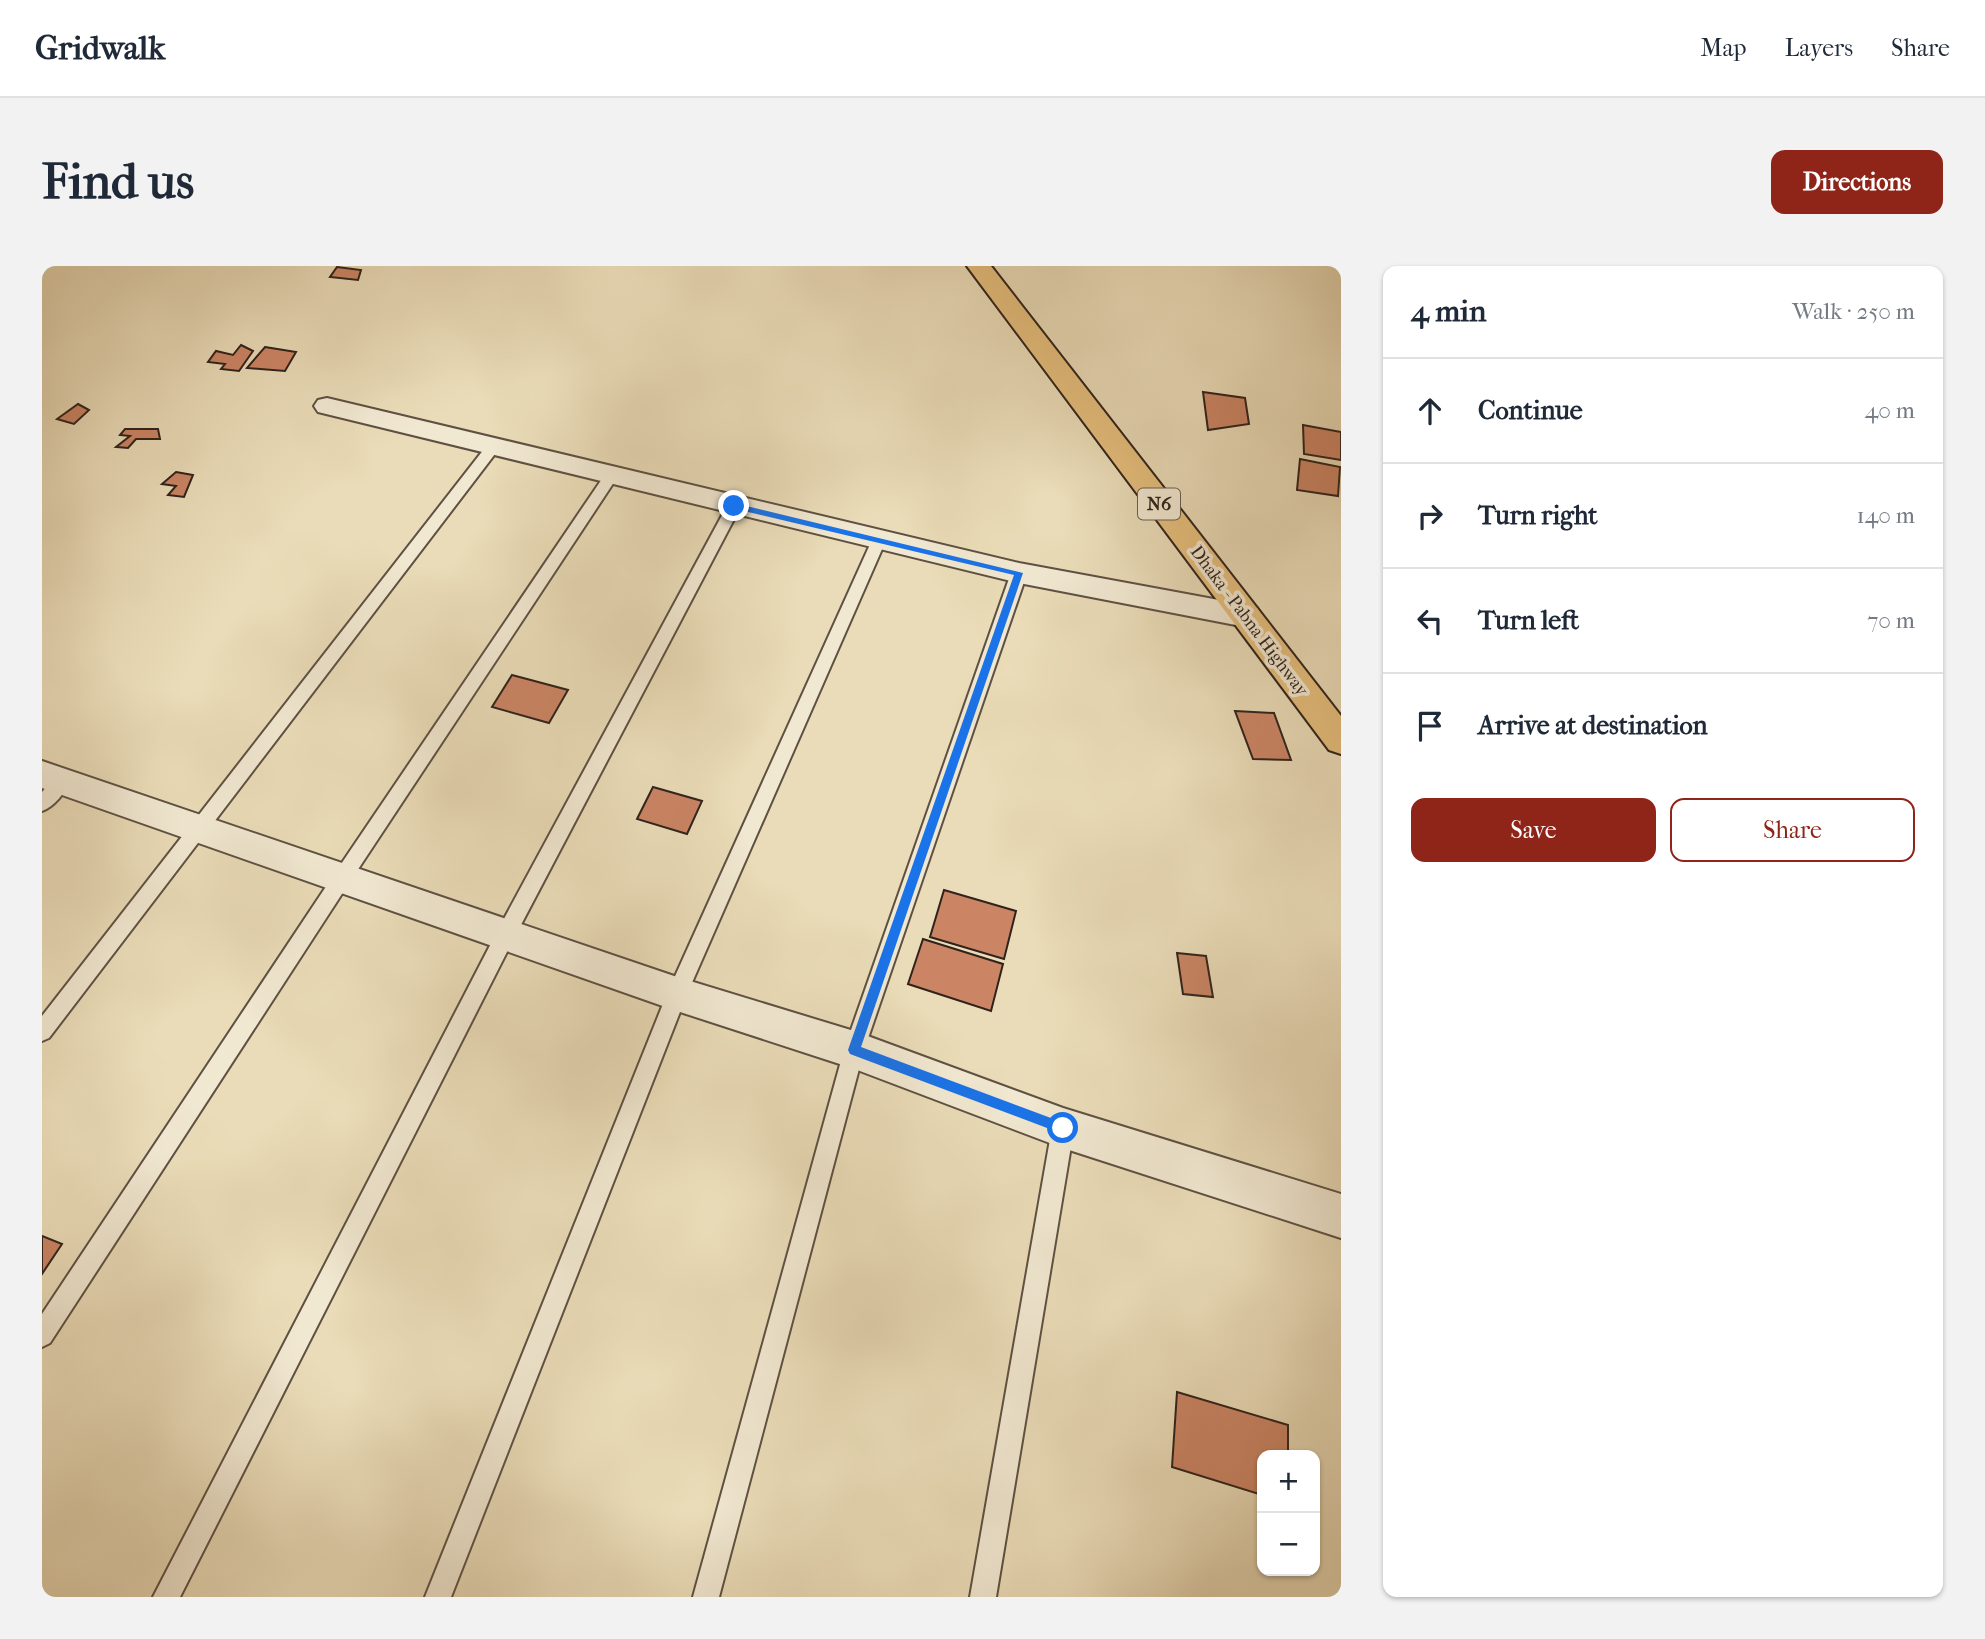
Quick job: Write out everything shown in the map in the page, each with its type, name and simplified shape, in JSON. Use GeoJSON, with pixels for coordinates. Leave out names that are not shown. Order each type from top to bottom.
{"type":"FeatureCollection","features":[{"type":"Feature","properties":{"kind":"highway","name":"Dhaka - Pabna Highway"},"geometry":{"type":"LineString","coordinates":[[979,266],[1341,741]]}},
{"type":"Feature","properties":{"kind":"street"},"geometry":{"type":"LineString","coordinates":[[327,406],[1019,573],[1246,616]]}},
{"type":"Feature","properties":{"kind":"street"},"geometry":{"type":"LineString","coordinates":[[49,786],[198,826],[677,994],[854,1050],[1063,1128],[1341,1216]]}},
{"type":"Feature","properties":{"kind":"lane"},"geometry":{"type":"LineString","coordinates":[[42,1032],[198,826],[493,447]]}},
{"type":"Feature","properties":{"kind":"lane"},"geometry":{"type":"LineString","coordinates":[[42,1335],[342,878],[611,476]]}},
{"type":"Feature","properties":{"kind":"lane"},"geometry":{"type":"LineString","coordinates":[[166,1597],[506,934],[734,506]]}},
{"type":"Feature","properties":{"kind":"lane"},"geometry":{"type":"LineString","coordinates":[[438,1597],[677,994],[879,540]]}},
{"type":"Feature","properties":{"kind":"lane"},"geometry":{"type":"LineString","coordinates":[[706,1597],[854,1050],[1019,573]]}},
{"type":"Feature","properties":{"kind":"lane"},"geometry":{"type":"LineString","coordinates":[[983,1597],[1063,1128]]}},
{"type":"Feature","properties":{"kind":"building"},"geometry":{"type":"Polygon","coordinates":[[[337,267],[361,270],[358,280],[330,277],[337,267]]]}},
{"type":"Feature","properties":{"kind":"building"},"geometry":{"type":"Polygon","coordinates":[[[241,345],[253,351],[239,371],[221,369],[225,364],[208,362],[216,351],[233,355],[241,345]]]}},
{"type":"Feature","properties":{"kind":"building"},"geometry":{"type":"Polygon","coordinates":[[[265,347],[296,352],[285,371],[247,368],[265,347]]]}},
{"type":"Feature","properties":{"kind":"building"},"geometry":{"type":"Polygon","coordinates":[[[1203,392],[1245,398],[1249,424],[1208,430],[1203,392]]]}},
{"type":"Feature","properties":{"kind":"building"},"geometry":{"type":"Polygon","coordinates":[[[78,404],[89,410],[74,424],[57,419],[78,404]]]}},
{"type":"Feature","properties":{"kind":"building"},"geometry":{"type":"Polygon","coordinates":[[[1303,425],[1341,432],[1341,460],[1304,454],[1303,425]]]}},
{"type":"Feature","properties":{"kind":"building"},"geometry":{"type":"Polygon","coordinates":[[[125,429],[158,429],[160,439],[136,439],[128,448],[116,447],[130,436],[120,435],[125,429]]]}},
{"type":"Feature","properties":{"kind":"building"},"geometry":{"type":"Polygon","coordinates":[[[1300,459],[1340,467],[1338,496],[1297,490],[1300,459]]]}},
{"type":"Feature","properties":{"kind":"building"},"geometry":{"type":"Polygon","coordinates":[[[176,472],[193,475],[184,497],[168,495],[176,486],[162,484],[176,472]]]}},
{"type":"Feature","properties":{"kind":"building"},"geometry":{"type":"Polygon","coordinates":[[[512,675],[568,690],[549,723],[492,707],[512,675]]]}},
{"type":"Feature","properties":{"kind":"building"},"geometry":{"type":"Polygon","coordinates":[[[1235,711],[1274,713],[1291,760],[1253,759],[1235,711]]]}},
{"type":"Feature","properties":{"kind":"building"},"geometry":{"type":"Polygon","coordinates":[[[653,787],[702,801],[687,834],[637,819],[653,787]]]}},
{"type":"Feature","properties":{"kind":"building"},"geometry":{"type":"Polygon","coordinates":[[[944,890],[1016,911],[1004,959],[930,937],[944,890]]]}},
{"type":"Feature","properties":{"kind":"building"},"geometry":{"type":"Polygon","coordinates":[[[923,939],[1003,964],[991,1011],[908,984],[923,939]]]}},
{"type":"Feature","properties":{"kind":"building"},"geometry":{"type":"Polygon","coordinates":[[[1177,953],[1206,956],[1213,997],[1183,994],[1177,953]]]}},
{"type":"Feature","properties":{"kind":"building"},"geometry":{"type":"Polygon","coordinates":[[[42,1236],[62,1244],[42,1274],[42,1236]]]}},
{"type":"Feature","properties":{"kind":"building"},"geometry":{"type":"Polygon","coordinates":[[[1177,1392],[1288,1425],[1288,1450],[1257,1450],[1257,1493],[1172,1467],[1177,1392]]]}},
{"type":"Feature","properties":{"kind":"route"},"geometry":{"type":"LineString","coordinates":[[734,506],[1019,573],[854,1050],[1063,1128]]}}]}
